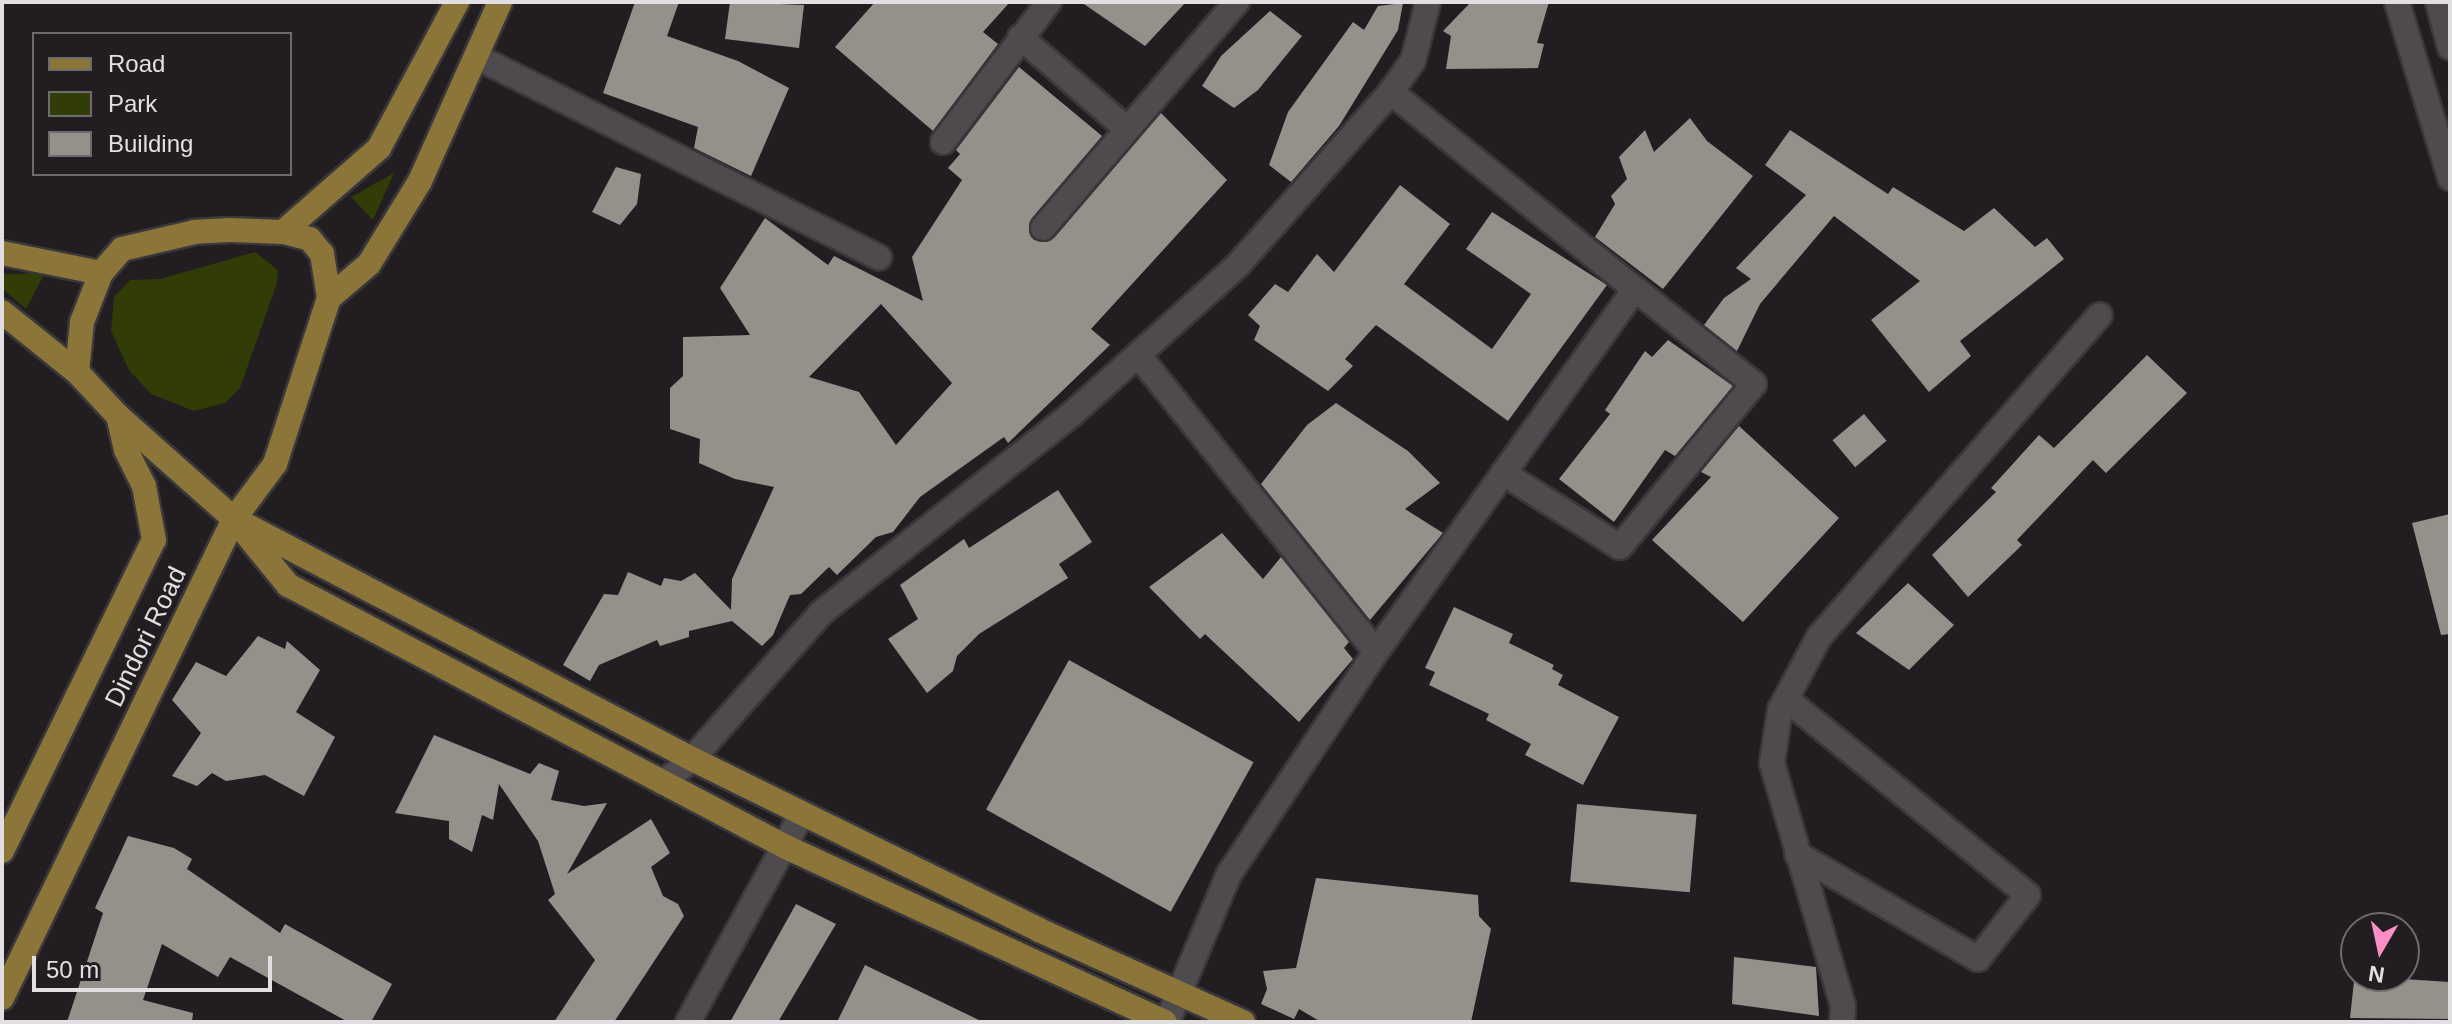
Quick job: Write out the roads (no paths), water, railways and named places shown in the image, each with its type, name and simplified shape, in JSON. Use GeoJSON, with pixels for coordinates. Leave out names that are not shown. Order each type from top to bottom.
{"type":"FeatureCollection","features":[{"type":"Feature","properties":{"kind":"main road"},"geometry":{"type":"LineString","coordinates":[[283,232],[379,148],[457,2]]}},
{"type":"Feature","properties":{"kind":"main road"},"geometry":{"type":"LineString","coordinates":[[329,298],[369,264],[420,181],[479,58],[500,2]]}},
{"type":"Feature","properties":{"kind":"main road"},"geometry":{"type":"LineString","coordinates":[[77,372],[82,322],[101,273],[122,249],[140,242],[195,232],[283,232],[310,239],[322,254],[329,298]]}},
{"type":"Feature","properties":{"kind":"main road"},"geometry":{"type":"LineString","coordinates":[[2,253],[101,273]]}},
{"type":"Feature","properties":{"kind":"main road","name":"Dindori Road"},"geometry":{"type":"LineString","coordinates":[[2,998],[234,519],[275,464],[329,298]]}},
{"type":"Feature","properties":{"kind":"main road"},"geometry":{"type":"LineString","coordinates":[[2,312],[77,372],[118,416],[234,519],[288,585],[786,847],[1166,1022]]}},
{"type":"Feature","properties":{"kind":"main road"},"geometry":{"type":"LineString","coordinates":[[2,851],[154,540],[144,486],[126,450],[118,416]]}},
{"type":"Feature","properties":{"kind":"main road"},"geometry":{"type":"LineString","coordinates":[[234,519],[802,814],[1179,995],[1243,1022]]}},
{"type":"Feature","properties":{"kind":"street"},"geometry":{"type":"LineString","coordinates":[[943,142],[1049,2]]}},
{"type":"Feature","properties":{"kind":"street"},"geometry":{"type":"LineString","coordinates":[[1043,228],[1237,2]]}},
{"type":"Feature","properties":{"kind":"street"},"geometry":{"type":"LineString","coordinates":[[663,783],[692,759],[821,613],[1139,356],[1237,266],[1391,92],[1413,61],[1428,2]]}},
{"type":"Feature","properties":{"kind":"street"},"geometry":{"type":"LineString","coordinates":[[2397,2],[2450,178]]}},
{"type":"Feature","properties":{"kind":"street"},"geometry":{"type":"LineString","coordinates":[[2438,2],[2450,47]]}},
{"type":"Feature","properties":{"kind":"street"},"geometry":{"type":"LineString","coordinates":[[1020,37],[1127,129]]}},
{"type":"Feature","properties":{"kind":"street"},"geometry":{"type":"LineString","coordinates":[[479,58],[879,257]]}},
{"type":"Feature","properties":{"kind":"street"},"geometry":{"type":"LineString","coordinates":[[1391,92],[1754,384],[1620,547],[1503,473]]}},
{"type":"Feature","properties":{"kind":"street"},"geometry":{"type":"LineString","coordinates":[[1166,1022],[1229,874],[1376,652],[1635,289]]}},
{"type":"Feature","properties":{"kind":"street"},"geometry":{"type":"LineString","coordinates":[[1842,1022],[1843,1006],[1772,763],[1786,699],[1819,637],[2100,315]]}},
{"type":"Feature","properties":{"kind":"street"},"geometry":{"type":"LineString","coordinates":[[1139,356],[1376,652]]}},
{"type":"Feature","properties":{"kind":"street"},"geometry":{"type":"LineString","coordinates":[[1786,699],[2028,895],[1978,959],[1797,854]]}},
{"type":"Feature","properties":{"kind":"street"},"geometry":{"type":"LineString","coordinates":[[688,1022],[802,814]]}}]}
